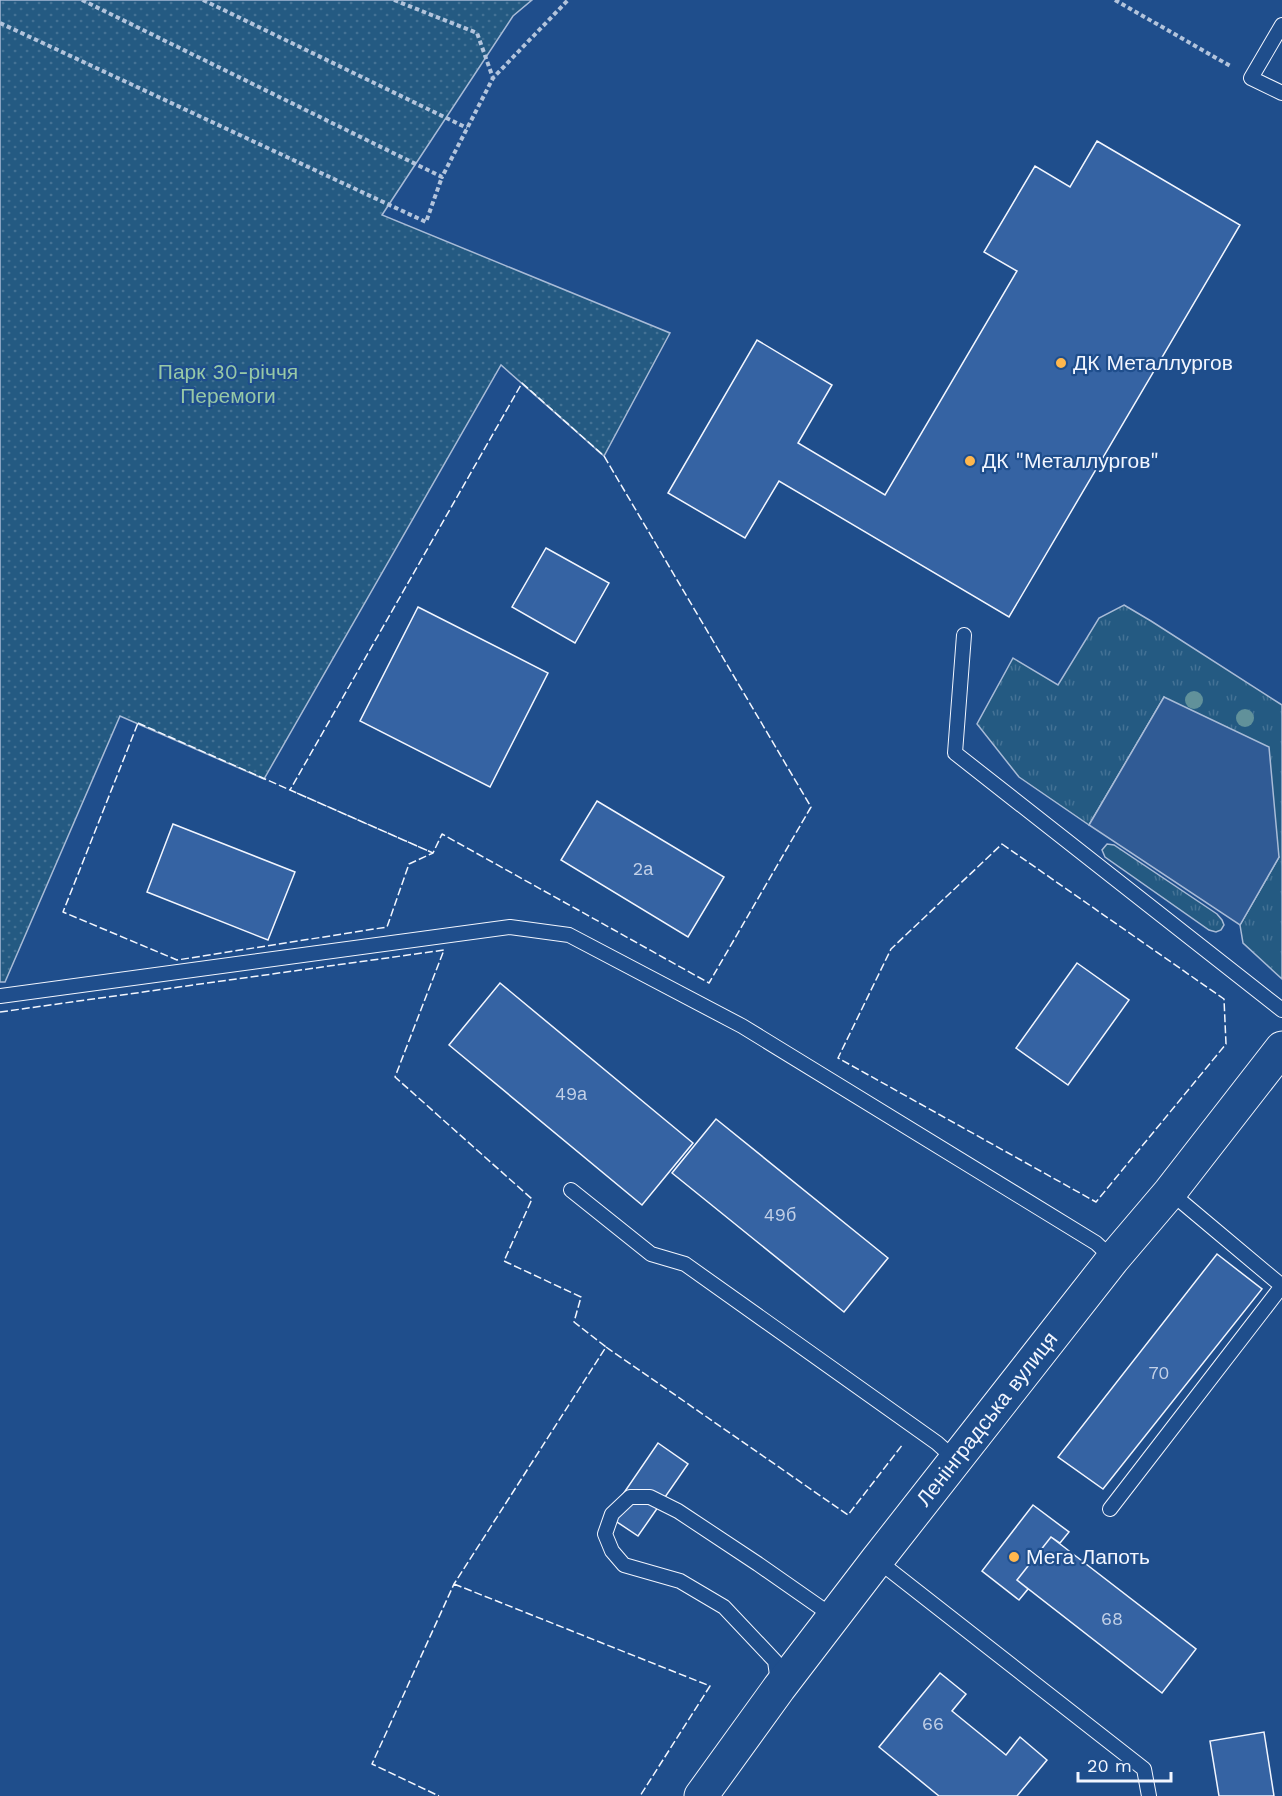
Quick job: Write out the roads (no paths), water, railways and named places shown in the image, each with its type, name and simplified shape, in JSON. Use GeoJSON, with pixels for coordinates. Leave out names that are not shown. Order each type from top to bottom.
{"type":"FeatureCollection","features":[{"type":"Feature","properties":{"kind":"street","name":"Ленінградська вулиця"},"geometry":{"type":"LineString","coordinates":[[701,1796],[779,1688],[877,1560],[1282,1048]]}},
{"type":"Feature","properties":{"kind":"lane"},"geometry":{"type":"LineString","coordinates":[[1282,25],[1251,78],[1282,93]]}},
{"type":"Feature","properties":{"kind":"lane"},"geometry":{"type":"LineString","coordinates":[[964,635],[955,753],[1282,1010]]}},
{"type":"Feature","properties":{"kind":"lane"},"geometry":{"type":"LineString","coordinates":[[0,996],[510,927],[569,935],[742,1026],[1096,1243],[1113,1259]]}},
{"type":"Feature","properties":{"kind":"lane"},"geometry":{"type":"LineString","coordinates":[[570,1190],[651,1254],[685,1264],[937,1443],[956,1460]]}},
{"type":"Feature","properties":{"kind":"lane"},"geometry":{"type":"LineString","coordinates":[[1110,1509],[1282,1286],[1170,1192]]}},
{"type":"Feature","properties":{"kind":"lane"},"geometry":{"type":"LineString","coordinates":[[779,1688],[775,1661],[724,1607],[680,1581],[624,1565],[612,1551],[605,1534],[612,1514],[630,1497],[650,1497],[678,1511],[834,1617]]}},
{"type":"Feature","properties":{"kind":"lane"},"geometry":{"type":"LineString","coordinates":[[877,1560],[1144,1769],[1149,1796]]}},
{"type":"Feature","properties":{"kind":"place","name":"ДК Металлургов"},"geometry":{"type":"Point","coordinates":[1061,363]}},
{"type":"Feature","properties":{"kind":"place","name":"ДК \"Металлургов\""},"geometry":{"type":"Point","coordinates":[970,461]}},
{"type":"Feature","properties":{"kind":"place","name":"Мега Лапоть"},"geometry":{"type":"Point","coordinates":[1014,1557]}},
{"type":"Feature","properties":{"kind":"park label","name":"Парк 30-річчя Перемоги"},"geometry":{"type":"Point","coordinates":[228,384]}}]}
